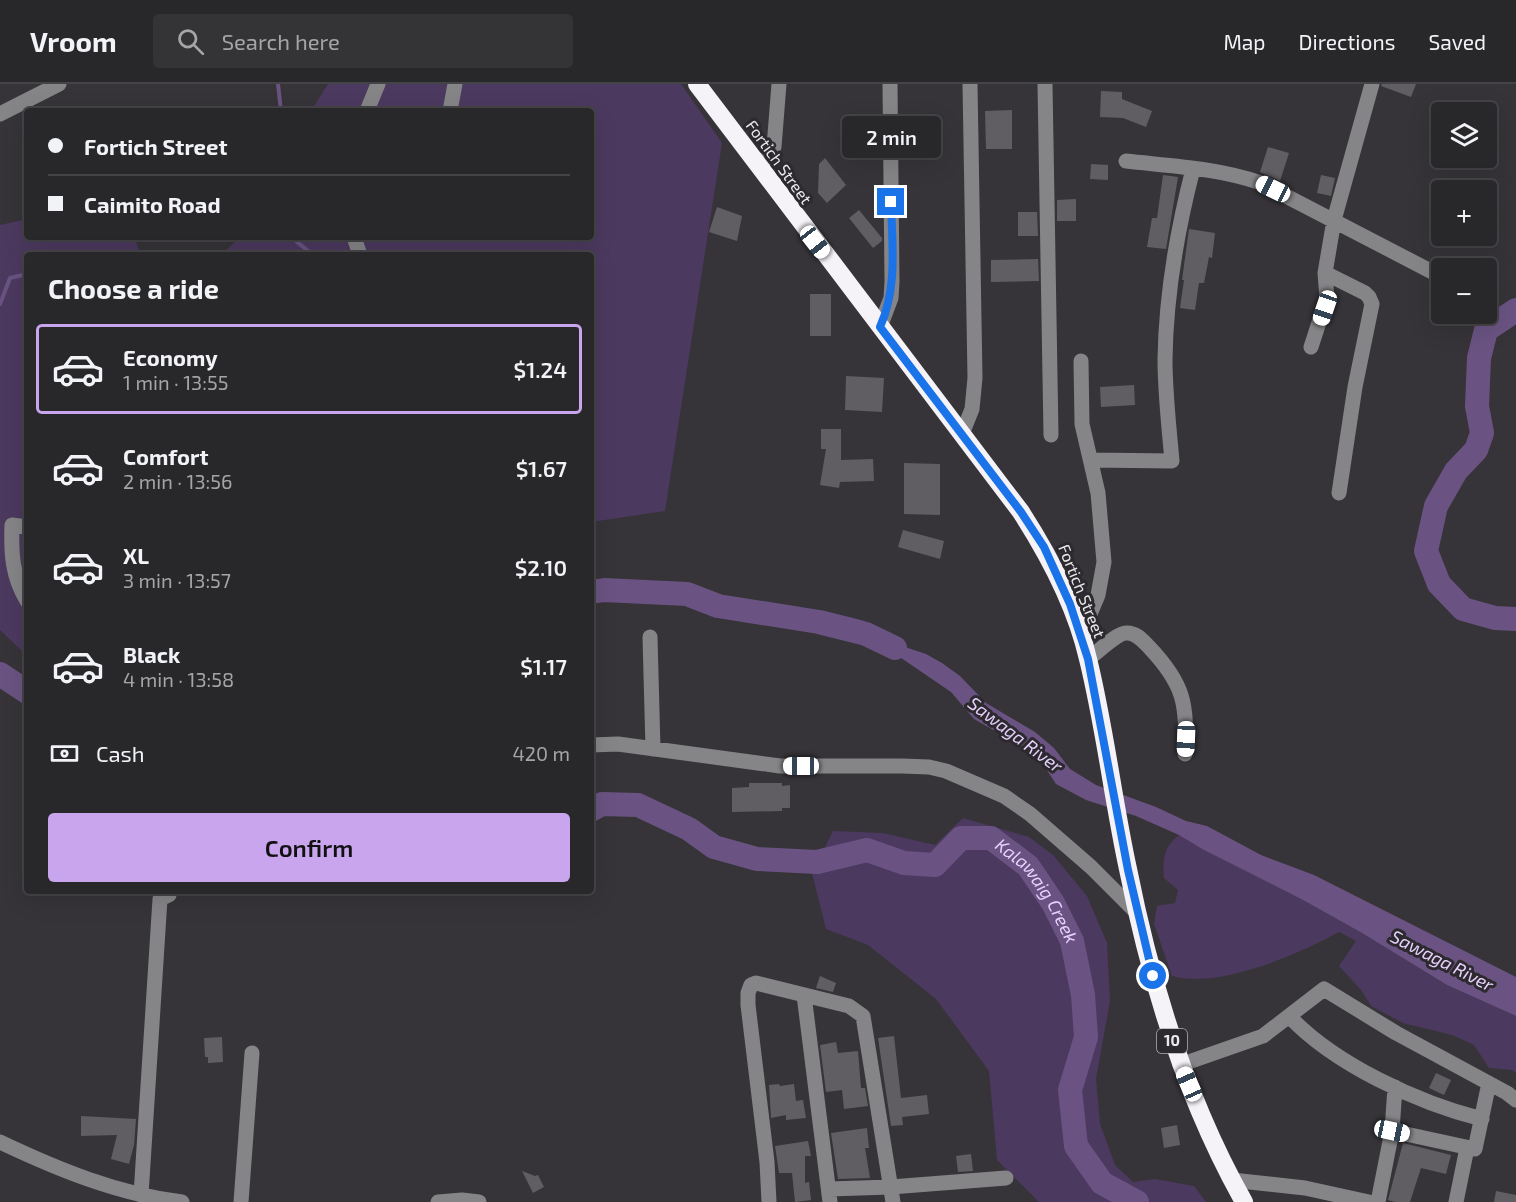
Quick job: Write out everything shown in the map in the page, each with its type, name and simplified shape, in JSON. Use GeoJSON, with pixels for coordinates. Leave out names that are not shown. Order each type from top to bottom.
{"type":"FeatureCollection","features":[{"type":"Feature","properties":{"kind":"highway","name":"Fortich Street"},"geometry":{"type":"LineString","coordinates":[[697,84],[1021,512],[1044,547],[1070,604],[1088,659],[1128,870],[1159,999],[1180,1065],[1244,1202]]}},
{"type":"Feature","properties":{"kind":"street"},"geometry":{"type":"LineString","coordinates":[[0,114],[59,84]]}},
{"type":"Feature","properties":{"kind":"street"},"geometry":{"type":"LineString","coordinates":[[368,108],[378,84]]}},
{"type":"Feature","properties":{"kind":"street"},"geometry":{"type":"LineString","coordinates":[[451,108],[455,84]]}},
{"type":"Feature","properties":{"kind":"street"},"geometry":{"type":"LineString","coordinates":[[760,166],[774,147],[779,84]]}},
{"type":"Feature","properties":{"kind":"street"},"geometry":{"type":"LineString","coordinates":[[880,327],[891,298],[892,282],[890,84]]}},
{"type":"Feature","properties":{"kind":"street"},"geometry":{"type":"LineString","coordinates":[[962,434],[972,409],[975,378],[970,84]]}},
{"type":"Feature","properties":{"kind":"street"},"geometry":{"type":"LineString","coordinates":[[1045,84],[1051,435]]}},
{"type":"Feature","properties":{"kind":"street"},"geometry":{"type":"LineString","coordinates":[[1311,347],[1327,298],[1325,273],[1334,220],[1372,84]]}},
{"type":"Feature","properties":{"kind":"street"},"geometry":{"type":"LineString","coordinates":[[1126,161],[1193,168],[1239,176],[1261,183],[1431,271]]}},
{"type":"Feature","properties":{"kind":"street"},"geometry":{"type":"LineString","coordinates":[[1092,460],[1172,461],[1166,362],[1167,320],[1175,247],[1193,168]]}},
{"type":"Feature","properties":{"kind":"street"},"geometry":{"type":"LineString","coordinates":[[1325,273],[1365,293],[1372,304],[1355,387],[1338,493]]}},
{"type":"Feature","properties":{"kind":"street"},"geometry":{"type":"LineString","coordinates":[[1081,361],[1082,424],[1085,442],[1092,460],[1099,504],[1104,562],[1098,595],[1081,635]]}},
{"type":"Feature","properties":{"kind":"street"},"geometry":{"type":"LineString","coordinates":[[24,527],[12,525],[10,553],[14,574],[24,595]]}},
{"type":"Feature","properties":{"kind":"street"},"geometry":{"type":"LineString","coordinates":[[1088,659],[1119,634],[1128,632],[1140,638],[1177,681],[1184,702],[1185,754]]}},
{"type":"Feature","properties":{"kind":"street"},"geometry":{"type":"LineString","coordinates":[[650,637],[653,749]]}},
{"type":"Feature","properties":{"kind":"street"},"geometry":{"type":"LineString","coordinates":[[594,745],[618,744],[780,766],[902,765],[946,771],[1004,795],[1030,814],[1091,867],[1138,914]]}},
{"type":"Feature","properties":{"kind":"street"},"geometry":{"type":"LineString","coordinates":[[141,1195],[160,899],[170,895]]}},
{"type":"Feature","properties":{"kind":"street"},"geometry":{"type":"LineString","coordinates":[[769,1202],[748,993],[751,986],[756,983],[849,1006],[863,1016],[892,1194]]}},
{"type":"Feature","properties":{"kind":"street"},"geometry":{"type":"LineString","coordinates":[[1180,1065],[1263,1036],[1324,989],[1396,1033],[1490,1083],[1516,1100]]}},
{"type":"Feature","properties":{"kind":"street"},"geometry":{"type":"LineString","coordinates":[[804,995],[830,1195],[892,1194],[1006,1178]]}},
{"type":"Feature","properties":{"kind":"street"},"geometry":{"type":"LineString","coordinates":[[1289,1016],[1305,1033],[1338,1057],[1395,1087],[1458,1113],[1482,1119]]}},
{"type":"Feature","properties":{"kind":"street"},"geometry":{"type":"LineString","coordinates":[[241,1202],[252,1053]]}},
{"type":"Feature","properties":{"kind":"street"},"geometry":{"type":"LineString","coordinates":[[1392,1131],[1476,1149],[1490,1083]]}},
{"type":"Feature","properties":{"kind":"street"},"geometry":{"type":"LineString","coordinates":[[1378,1202],[1392,1131],[1395,1087]]}},
{"type":"Feature","properties":{"kind":"street"},"geometry":{"type":"LineString","coordinates":[[0,1142],[57,1168],[98,1183],[141,1195],[182,1202]]}},
{"type":"Feature","properties":{"kind":"street"},"geometry":{"type":"LineString","coordinates":[[1456,1202],[1467,1148]]}},
{"type":"Feature","properties":{"kind":"street"},"geometry":{"type":"LineString","coordinates":[[1232,1180],[1305,1188],[1369,1202]]}},
{"type":"Feature","properties":{"kind":"street"},"geometry":{"type":"LineString","coordinates":[[438,1202],[478,1202]]}},
{"type":"Feature","properties":{"kind":"shaded area"},"geometry":{"type":"Polygon","coordinates":[[[328,84],[681,84],[722,143],[665,511],[594,522],[594,252],[224,252],[237,240],[594,240],[594,108],[313,108],[328,84]]]}},
{"type":"Feature","properties":{"kind":"shaded area"},"geometry":{"type":"Polygon","coordinates":[[[24,220],[24,240],[135,240],[140,252],[24,252],[24,653],[0,630],[0,225],[24,220]]]}},
{"type":"Feature","properties":{"kind":"shaded area"},"geometry":{"type":"Polygon","coordinates":[[[963,818],[1029,837],[1053,855],[1087,896],[1107,943],[1110,1001],[1096,1079],[1100,1124],[1115,1165],[1133,1182],[1155,1179],[1194,1186],[1206,1202],[1039,1202],[997,1160],[989,1071],[936,999],[868,945],[826,929],[812,873],[833,831],[883,833],[935,845],[963,818]]]}},
{"type":"Feature","properties":{"kind":"shaded area"},"geometry":{"type":"Polygon","coordinates":[[[1179,835],[1362,933],[1447,985],[1516,1016],[1516,1073],[1512,1070],[1489,1068],[1474,1045],[1452,1035],[1403,1023],[1371,1006],[1361,990],[1339,966],[1356,941],[1339,932],[1257,968],[1212,978],[1191,979],[1172,976],[1154,924],[1157,906],[1175,903],[1178,890],[1164,878],[1163,865],[1167,849],[1179,835]]]}},
{"type":"Feature","properties":{"kind":"water"},"geometry":{"type":"Polygon","coordinates":[[[866,634],[926,654],[942,663],[960,676],[986,703],[1035,732],[1054,748],[1070,769],[1096,785],[1156,807],[1186,821],[1207,826],[1261,855],[1314,875],[1516,977],[1516,1016],[1447,985],[1362,933],[1179,835],[1136,816],[1086,800],[1056,784],[1043,764],[1027,749],[974,719],[951,692],[866,634]]]}},
{"type":"Feature","properties":{"kind":"building"},"geometry":{"type":"Polygon","coordinates":[[[1382,84],[1416,84],[1411,97],[1381,86],[1382,84]]]}},
{"type":"Feature","properties":{"kind":"building"},"geometry":{"type":"Polygon","coordinates":[[[1101,91],[1122,92],[1122,99],[1152,111],[1146,127],[1123,118],[1100,117],[1101,91]]]}},
{"type":"Feature","properties":{"kind":"building"},"geometry":{"type":"Polygon","coordinates":[[[1012,110],[1012,149],[986,149],[985,111],[1012,110]]]}},
{"type":"Feature","properties":{"kind":"building"},"geometry":{"type":"Polygon","coordinates":[[[1268,147],[1289,153],[1280,181],[1260,172],[1268,147]]]}},
{"type":"Feature","properties":{"kind":"building"},"geometry":{"type":"Polygon","coordinates":[[[825,158],[846,185],[827,203],[818,193],[819,164],[825,158]]]}},
{"type":"Feature","properties":{"kind":"building"},"geometry":{"type":"Polygon","coordinates":[[[1091,164],[1108,165],[1108,180],[1090,179],[1091,164]]]}},
{"type":"Feature","properties":{"kind":"building"},"geometry":{"type":"Polygon","coordinates":[[[1163,175],[1178,177],[1166,249],[1147,247],[1152,218],[1157,218],[1163,175]]]}},
{"type":"Feature","properties":{"kind":"building"},"geometry":{"type":"Polygon","coordinates":[[[1321,175],[1335,178],[1331,196],[1317,193],[1321,175]]]}},
{"type":"Feature","properties":{"kind":"building"},"geometry":{"type":"Polygon","coordinates":[[[1076,199],[1076,221],[1057,221],[1057,200],[1076,199]]]}},
{"type":"Feature","properties":{"kind":"building"},"geometry":{"type":"Polygon","coordinates":[[[717,207],[742,216],[737,241],[709,232],[717,207]]]}},
{"type":"Feature","properties":{"kind":"building"},"geometry":{"type":"Polygon","coordinates":[[[859,210],[882,238],[882,241],[873,248],[849,218],[859,210]]]}},
{"type":"Feature","properties":{"kind":"building"},"geometry":{"type":"Polygon","coordinates":[[[1018,212],[1037,212],[1038,236],[1018,236],[1018,212]]]}},
{"type":"Feature","properties":{"kind":"building"},"geometry":{"type":"Polygon","coordinates":[[[1189,229],[1215,233],[1212,258],[1209,257],[1204,283],[1199,283],[1195,310],[1180,308],[1189,229]]]}},
{"type":"Feature","properties":{"kind":"building"},"geometry":{"type":"Polygon","coordinates":[[[1038,259],[1039,281],[991,282],[991,260],[1038,259]]]}},
{"type":"Feature","properties":{"kind":"building"},"geometry":{"type":"Polygon","coordinates":[[[810,294],[831,294],[831,336],[810,336],[810,294]]]}},
{"type":"Feature","properties":{"kind":"building"},"geometry":{"type":"Polygon","coordinates":[[[846,376],[884,378],[882,412],[845,410],[846,376]]]}},
{"type":"Feature","properties":{"kind":"building"},"geometry":{"type":"Polygon","coordinates":[[[1134,385],[1135,405],[1101,407],[1100,387],[1134,385]]]}},
{"type":"Feature","properties":{"kind":"building"},"geometry":{"type":"Polygon","coordinates":[[[821,429],[841,429],[841,460],[873,459],[874,481],[840,482],[839,488],[820,485],[826,449],[821,449],[821,429]]]}},
{"type":"Feature","properties":{"kind":"building"},"geometry":{"type":"Polygon","coordinates":[[[904,463],[940,464],[940,515],[904,514],[904,463]]]}},
{"type":"Feature","properties":{"kind":"building"},"geometry":{"type":"Polygon","coordinates":[[[903,530],[944,541],[940,559],[898,547],[903,530]]]}},
{"type":"Feature","properties":{"kind":"building"},"geometry":{"type":"Polygon","coordinates":[[[749,783],[790,785],[790,808],[782,808],[782,811],[732,812],[732,788],[749,787],[749,783]]]}},
{"type":"Feature","properties":{"kind":"building"},"geometry":{"type":"Polygon","coordinates":[[[820,976],[836,983],[833,992],[816,988],[820,976]]]}},
{"type":"Feature","properties":{"kind":"building"},"geometry":{"type":"Polygon","coordinates":[[[894,1036],[901,1098],[927,1095],[929,1114],[902,1117],[903,1125],[891,1126],[878,1038],[894,1036]]]}},
{"type":"Feature","properties":{"kind":"building"},"geometry":{"type":"Polygon","coordinates":[[[222,1037],[223,1062],[208,1063],[208,1057],[205,1057],[204,1038],[222,1037]]]}},
{"type":"Feature","properties":{"kind":"building"},"geometry":{"type":"Polygon","coordinates":[[[836,1042],[838,1053],[858,1051],[861,1088],[865,1088],[868,1106],[844,1109],[842,1090],[826,1092],[820,1045],[836,1042]]]}},
{"type":"Feature","properties":{"kind":"building"},"geometry":{"type":"Polygon","coordinates":[[[1436,1073],[1451,1080],[1444,1095],[1429,1088],[1436,1073]]]}},
{"type":"Feature","properties":{"kind":"building"},"geometry":{"type":"Polygon","coordinates":[[[779,1084],[780,1086],[794,1084],[796,1101],[803,1100],[806,1118],[786,1120],[786,1115],[771,1118],[769,1085],[779,1084]]]}},
{"type":"Feature","properties":{"kind":"building"},"geometry":{"type":"Polygon","coordinates":[[[81,1116],[136,1119],[134,1145],[129,1164],[111,1159],[117,1135],[81,1136],[81,1116]]]}},
{"type":"Feature","properties":{"kind":"building"},"geometry":{"type":"Polygon","coordinates":[[[1177,1125],[1180,1145],[1164,1148],[1161,1128],[1177,1125]]]}},
{"type":"Feature","properties":{"kind":"building"},"geometry":{"type":"Polygon","coordinates":[[[867,1128],[869,1148],[865,1148],[870,1178],[838,1179],[831,1133],[867,1128]]]}},
{"type":"Feature","properties":{"kind":"building"},"geometry":{"type":"Polygon","coordinates":[[[808,1141],[811,1156],[805,1156],[805,1183],[809,1182],[811,1200],[795,1202],[792,1173],[779,1173],[775,1146],[808,1141]]]}},
{"type":"Feature","properties":{"kind":"building"},"geometry":{"type":"Polygon","coordinates":[[[1403,1143],[1451,1155],[1446,1174],[1421,1168],[1410,1202],[1395,1202],[1388,1200],[1403,1143]]]}},
{"type":"Feature","properties":{"kind":"building"},"geometry":{"type":"Polygon","coordinates":[[[971,1154],[973,1171],[958,1172],[956,1156],[971,1154]]]}},
{"type":"Feature","properties":{"kind":"building"},"geometry":{"type":"Polygon","coordinates":[[[522,1171],[538,1175],[544,1187],[533,1193],[522,1171]]]}},
{"type":"Feature","properties":{"kind":"building"},"geometry":{"type":"Polygon","coordinates":[[[1496,1191],[1516,1195],[1516,1202],[1494,1202],[1496,1191]]]}},
{"type":"Feature","properties":{"kind":"waterway"},"geometry":{"type":"LineString","coordinates":[[278,84],[281,108]]}},
{"type":"Feature","properties":{"kind":"waterway"},"geometry":{"type":"LineString","coordinates":[[295,240],[309,252]]}},
{"type":"Feature","properties":{"kind":"waterway"},"geometry":{"type":"LineString","coordinates":[[0,304],[10,278],[24,275]]}},
{"type":"Feature","properties":{"kind":"waterway"},"geometry":{"type":"LineString","coordinates":[[1516,310],[1486,330],[1479,358],[1477,406],[1482,433],[1476,450],[1456,471],[1436,506],[1426,551],[1439,584],[1463,609],[1495,618],[1516,619]]}},
{"type":"Feature","properties":{"kind":"waterway","name":"Sawaga River"},"geometry":{"type":"LineString","coordinates":[[594,592],[604,590],[687,594],[718,606],[819,622],[855,631],[895,648]]}},
{"type":"Feature","properties":{"kind":"waterway","name":"Sawaga River"},"geometry":{"type":"LineString","coordinates":[[0,674],[24,690]]}},
{"type":"Feature","properties":{"kind":"waterway","name":"Kalawaig Creek"},"geometry":{"type":"LineString","coordinates":[[594,808],[602,804],[638,805],[689,829],[714,847],[757,859],[817,862],[867,850],[904,863],[935,865],[961,838],[991,838],[1028,866],[1053,903],[1072,941],[1083,995],[1086,1037],[1070,1090],[1076,1146],[1102,1183],[1137,1202]]}},
{"type":"Feature","properties":{"kind":"route"},"geometry":{"type":"LineString","coordinates":[[891,202],[891,298],[880,327],[1021,512],[1044,547],[1070,604],[1088,659],[1128,870],[1153,976]]}}]}
